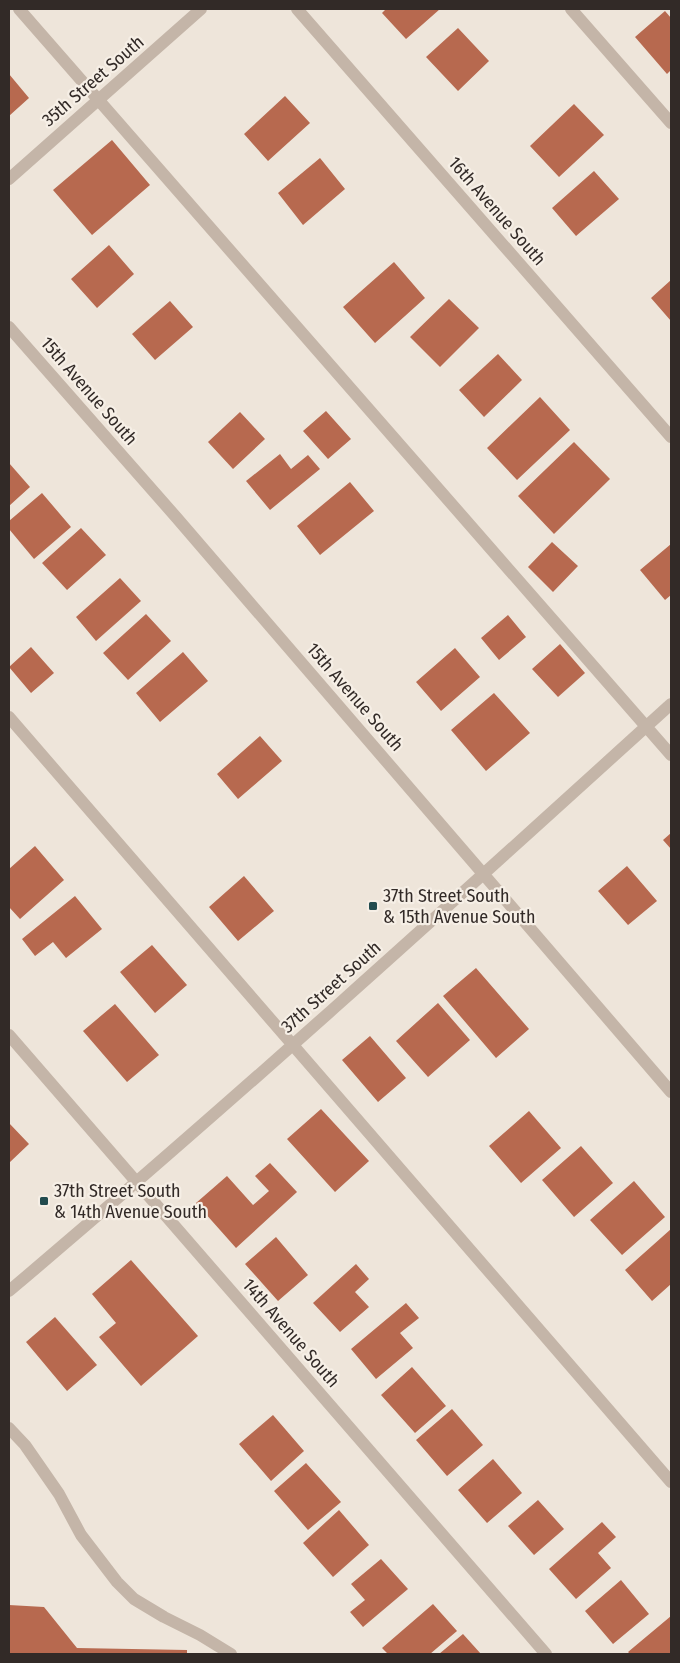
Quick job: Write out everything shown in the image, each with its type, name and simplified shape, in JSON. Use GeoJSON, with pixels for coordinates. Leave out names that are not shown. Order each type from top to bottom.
{"type":"FeatureCollection","features":[{"type":"Feature","properties":{"kind":"street"},"geometry":{"type":"LineString","coordinates":[[19,9],[671,755]]}},
{"type":"Feature","properties":{"kind":"street","name":"35th Street South"},"geometry":{"type":"LineString","coordinates":[[9,179],[201,9]]}},
{"type":"Feature","properties":{"kind":"street","name":"16th Avenue South"},"geometry":{"type":"LineString","coordinates":[[297,9],[671,437]]}},
{"type":"Feature","properties":{"kind":"street"},"geometry":{"type":"LineString","coordinates":[[571,9],[671,123]]}},
{"type":"Feature","properties":{"kind":"street","name":"15th Avenue South"},"geometry":{"type":"LineString","coordinates":[[9,327],[176,517],[671,1092]]}},
{"type":"Feature","properties":{"kind":"street","name":"37th Street South"},"geometry":{"type":"LineString","coordinates":[[9,1291],[138,1183],[671,704]]}},
{"type":"Feature","properties":{"kind":"street"},"geometry":{"type":"LineString","coordinates":[[9,717],[671,1482]]}},
{"type":"Feature","properties":{"kind":"street","name":"14th Avenue South"},"geometry":{"type":"LineString","coordinates":[[9,1035],[546,1654]]}},
{"type":"Feature","properties":{"kind":"street"},"geometry":{"type":"LineString","coordinates":[[9,1428],[25,1446],[59,1494],[81,1534],[117,1582],[134,1599],[231,1654]]}},
{"type":"Feature","properties":{"kind":"building"},"geometry":{"type":"Polygon","coordinates":[[[386,9],[440,9],[406,39],[382,13],[386,9]]]}},
{"type":"Feature","properties":{"kind":"building"},"geometry":{"type":"Polygon","coordinates":[[[665,11],[671,18],[671,70],[667,74],[635,37],[665,11]]]}},
{"type":"Feature","properties":{"kind":"building"},"geometry":{"type":"Polygon","coordinates":[[[458,28],[489,61],[458,91],[426,57],[458,28]]]}},
{"type":"Feature","properties":{"kind":"building"},"geometry":{"type":"Polygon","coordinates":[[[9,74],[29,98],[9,116],[9,74]]]}},
{"type":"Feature","properties":{"kind":"building"},"geometry":{"type":"Polygon","coordinates":[[[285,96],[310,123],[268,161],[244,134],[285,96]]]}},
{"type":"Feature","properties":{"kind":"building"},"geometry":{"type":"Polygon","coordinates":[[[574,104],[604,135],[559,177],[530,146],[574,104]]]}},
{"type":"Feature","properties":{"kind":"building"},"geometry":{"type":"Polygon","coordinates":[[[112,140],[150,185],[92,235],[53,190],[112,140]]]}},
{"type":"Feature","properties":{"kind":"building"},"geometry":{"type":"Polygon","coordinates":[[[320,158],[345,189],[303,225],[278,193],[320,158]]]}},
{"type":"Feature","properties":{"kind":"building"},"geometry":{"type":"Polygon","coordinates":[[[594,171],[619,199],[576,236],[552,208],[594,171]]]}},
{"type":"Feature","properties":{"kind":"building"},"geometry":{"type":"Polygon","coordinates":[[[109,245],[134,274],[97,308],[71,279],[109,245]]]}},
{"type":"Feature","properties":{"kind":"building"},"geometry":{"type":"Polygon","coordinates":[[[394,262],[425,298],[375,343],[343,307],[394,262]]]}},
{"type":"Feature","properties":{"kind":"building"},"geometry":{"type":"Polygon","coordinates":[[[671,280],[671,321],[651,298],[671,280]]]}},
{"type":"Feature","properties":{"kind":"building"},"geometry":{"type":"Polygon","coordinates":[[[449,299],[479,328],[440,367],[410,337],[449,299]]]}},
{"type":"Feature","properties":{"kind":"building"},"geometry":{"type":"Polygon","coordinates":[[[170,301],[193,327],[155,360],[132,334],[170,301]]]}},
{"type":"Feature","properties":{"kind":"building"},"geometry":{"type":"Polygon","coordinates":[[[498,354],[522,380],[484,417],[459,390],[498,354]]]}},
{"type":"Feature","properties":{"kind":"building"},"geometry":{"type":"Polygon","coordinates":[[[540,397],[570,430],[517,480],[487,448],[540,397]]]}},
{"type":"Feature","properties":{"kind":"building"},"geometry":{"type":"Polygon","coordinates":[[[326,411],[351,439],[328,459],[303,431],[326,411]]]}},
{"type":"Feature","properties":{"kind":"building"},"geometry":{"type":"Polygon","coordinates":[[[240,412],[265,439],[233,469],[208,442],[240,412]]]}},
{"type":"Feature","properties":{"kind":"building"},"geometry":{"type":"Polygon","coordinates":[[[574,442],[610,479],[554,534],[518,496],[574,442]]]}},
{"type":"Feature","properties":{"kind":"building"},"geometry":{"type":"Polygon","coordinates":[[[280,454],[291,469],[308,455],[320,469],[270,510],[246,481],[280,454]]]}},
{"type":"Feature","properties":{"kind":"building"},"geometry":{"type":"Polygon","coordinates":[[[9,463],[30,487],[9,506],[9,463]]]}},
{"type":"Feature","properties":{"kind":"building"},"geometry":{"type":"Polygon","coordinates":[[[350,482],[374,511],[320,555],[297,526],[350,482]]]}},
{"type":"Feature","properties":{"kind":"building"},"geometry":{"type":"Polygon","coordinates":[[[42,493],[71,527],[34,559],[9,529],[9,521],[42,493]]]}},
{"type":"Feature","properties":{"kind":"building"},"geometry":{"type":"Polygon","coordinates":[[[81,528],[106,555],[67,590],[42,563],[81,528]]]}},
{"type":"Feature","properties":{"kind":"building"},"geometry":{"type":"Polygon","coordinates":[[[552,542],[578,566],[553,592],[528,567],[552,542]]]}},
{"type":"Feature","properties":{"kind":"building"},"geometry":{"type":"Polygon","coordinates":[[[671,544],[671,595],[665,600],[640,570],[671,544]]]}},
{"type":"Feature","properties":{"kind":"building"},"geometry":{"type":"Polygon","coordinates":[[[120,578],[141,601],[96,641],[76,617],[120,578]]]}},
{"type":"Feature","properties":{"kind":"building"},"geometry":{"type":"Polygon","coordinates":[[[146,614],[171,641],[128,680],[103,653],[146,614]]]}},
{"type":"Feature","properties":{"kind":"building"},"geometry":{"type":"Polygon","coordinates":[[[508,615],[526,637],[499,660],[481,638],[508,615]]]}},
{"type":"Feature","properties":{"kind":"building"},"geometry":{"type":"Polygon","coordinates":[[[560,644],[585,673],[558,697],[532,669],[560,644]]]}},
{"type":"Feature","properties":{"kind":"building"},"geometry":{"type":"Polygon","coordinates":[[[31,647],[54,673],[31,693],[9,667],[31,647]]]}},
{"type":"Feature","properties":{"kind":"building"},"geometry":{"type":"Polygon","coordinates":[[[455,648],[480,677],[441,711],[416,682],[455,648]]]}},
{"type":"Feature","properties":{"kind":"building"},"geometry":{"type":"Polygon","coordinates":[[[183,652],[208,681],[160,722],[136,693],[183,652]]]}},
{"type":"Feature","properties":{"kind":"building"},"geometry":{"type":"Polygon","coordinates":[[[494,693],[530,733],[486,771],[451,730],[494,693]]]}},
{"type":"Feature","properties":{"kind":"building"},"geometry":{"type":"Polygon","coordinates":[[[260,736],[282,761],[238,799],[217,774],[260,736]]]}},
{"type":"Feature","properties":{"kind":"building"},"geometry":{"type":"Polygon","coordinates":[[[671,833],[671,849],[663,840],[671,833]]]}},
{"type":"Feature","properties":{"kind":"building"},"geometry":{"type":"Polygon","coordinates":[[[35,846],[64,880],[20,919],[9,907],[9,869],[35,846]]]}},
{"type":"Feature","properties":{"kind":"building"},"geometry":{"type":"Polygon","coordinates":[[[627,866],[657,901],[628,925],[598,891],[627,866]]]}},
{"type":"Feature","properties":{"kind":"building"},"geometry":{"type":"Polygon","coordinates":[[[244,876],[274,911],[238,941],[209,907],[244,876]]]}},
{"type":"Feature","properties":{"kind":"building"},"geometry":{"type":"Polygon","coordinates":[[[75,896],[102,929],[66,958],[53,942],[35,956],[22,939],[75,896]]]}},
{"type":"Feature","properties":{"kind":"building"},"geometry":{"type":"Polygon","coordinates":[[[152,945],[187,985],[155,1013],[120,972],[152,945]]]}},
{"type":"Feature","properties":{"kind":"building"},"geometry":{"type":"Polygon","coordinates":[[[476,968],[529,1029],[496,1058],[443,996],[476,968]]]}},
{"type":"Feature","properties":{"kind":"building"},"geometry":{"type":"Polygon","coordinates":[[[438,1003],[470,1040],[428,1077],[396,1041],[438,1003]]]}},
{"type":"Feature","properties":{"kind":"building"},"geometry":{"type":"Polygon","coordinates":[[[115,1004],[159,1055],[127,1082],[83,1031],[115,1004]]]}},
{"type":"Feature","properties":{"kind":"building"},"geometry":{"type":"Polygon","coordinates":[[[370,1036],[406,1078],[378,1102],[342,1060],[370,1036]]]}},
{"type":"Feature","properties":{"kind":"building"},"geometry":{"type":"Polygon","coordinates":[[[321,1109],[369,1161],[335,1192],[287,1139],[321,1109]]]}},
{"type":"Feature","properties":{"kind":"building"},"geometry":{"type":"Polygon","coordinates":[[[529,1111],[561,1148],[521,1183],[489,1146],[529,1111]]]}},
{"type":"Feature","properties":{"kind":"building"},"geometry":{"type":"Polygon","coordinates":[[[9,1123],[29,1144],[9,1163],[9,1123]]]}},
{"type":"Feature","properties":{"kind":"building"},"geometry":{"type":"Polygon","coordinates":[[[581,1146],[613,1183],[574,1217],[542,1180],[581,1146]]]}},
{"type":"Feature","properties":{"kind":"building"},"geometry":{"type":"Polygon","coordinates":[[[270,1163],[297,1192],[236,1248],[196,1203],[227,1176],[253,1205],[269,1191],[255,1176],[270,1163]]]}},
{"type":"Feature","properties":{"kind":"building"},"geometry":{"type":"Polygon","coordinates":[[[634,1181],[665,1217],[622,1255],[590,1220],[634,1181]]]}},
{"type":"Feature","properties":{"kind":"building"},"geometry":{"type":"Polygon","coordinates":[[[671,1229],[671,1284],[652,1301],[625,1270],[671,1229]]]}},
{"type":"Feature","properties":{"kind":"building"},"geometry":{"type":"Polygon","coordinates":[[[276,1237],[308,1275],[278,1301],[245,1264],[276,1237]]]}},
{"type":"Feature","properties":{"kind":"building"},"geometry":{"type":"Polygon","coordinates":[[[131,1260],[198,1336],[141,1386],[99,1337],[116,1323],[92,1294],[131,1260]]]}},
{"type":"Feature","properties":{"kind":"building"},"geometry":{"type":"Polygon","coordinates":[[[356,1264],[369,1279],[355,1292],[369,1307],[340,1332],[313,1303],[356,1264]]]}},
{"type":"Feature","properties":{"kind":"building"},"geometry":{"type":"Polygon","coordinates":[[[406,1303],[419,1318],[400,1333],[413,1348],[376,1379],[351,1349],[406,1303]]]}},
{"type":"Feature","properties":{"kind":"building"},"geometry":{"type":"Polygon","coordinates":[[[55,1317],[97,1365],[67,1391],[26,1342],[55,1317]]]}},
{"type":"Feature","properties":{"kind":"building"},"geometry":{"type":"Polygon","coordinates":[[[412,1367],[446,1406],[415,1433],[381,1395],[412,1367]]]}},
{"type":"Feature","properties":{"kind":"building"},"geometry":{"type":"Polygon","coordinates":[[[452,1409],[483,1445],[447,1476],[416,1440],[452,1409]]]}},
{"type":"Feature","properties":{"kind":"building"},"geometry":{"type":"Polygon","coordinates":[[[273,1415],[304,1451],[271,1481],[239,1444],[273,1415]]]}},
{"type":"Feature","properties":{"kind":"building"},"geometry":{"type":"Polygon","coordinates":[[[493,1459],[522,1493],[487,1523],[458,1490],[493,1459]]]}},
{"type":"Feature","properties":{"kind":"building"},"geometry":{"type":"Polygon","coordinates":[[[306,1463],[341,1502],[308,1530],[274,1491],[306,1463]]]}},
{"type":"Feature","properties":{"kind":"building"},"geometry":{"type":"Polygon","coordinates":[[[538,1500],[564,1529],[534,1555],[508,1526],[538,1500]]]}},
{"type":"Feature","properties":{"kind":"building"},"geometry":{"type":"Polygon","coordinates":[[[339,1510],[369,1545],[333,1577],[303,1543],[339,1510]]]}},
{"type":"Feature","properties":{"kind":"building"},"geometry":{"type":"Polygon","coordinates":[[[602,1522],[616,1537],[598,1553],[611,1568],[576,1599],[549,1569],[602,1522]]]}},
{"type":"Feature","properties":{"kind":"building"},"geometry":{"type":"Polygon","coordinates":[[[381,1559],[408,1589],[363,1627],[350,1612],[365,1600],[351,1584],[381,1559]]]}},
{"type":"Feature","properties":{"kind":"building"},"geometry":{"type":"Polygon","coordinates":[[[621,1580],[649,1614],[613,1644],[585,1611],[621,1580]]]}},
{"type":"Feature","properties":{"kind":"building"},"geometry":{"type":"Polygon","coordinates":[[[433,1604],[457,1631],[430,1654],[388,1654],[382,1648],[433,1604]]]}},
{"type":"Feature","properties":{"kind":"building"},"geometry":{"type":"Polygon","coordinates":[[[9,1605],[44,1607],[77,1648],[187,1650],[187,1654],[9,1654],[9,1605]]]}},
{"type":"Feature","properties":{"kind":"building"},"geometry":{"type":"Polygon","coordinates":[[[671,1616],[671,1654],[630,1654],[628,1652],[671,1616]]]}},
{"type":"Feature","properties":{"kind":"building"},"geometry":{"type":"Polygon","coordinates":[[[463,1634],[481,1654],[439,1654],[463,1634]]]}},
{"type":"Feature","properties":{"kind":"place","name":"37th Street South & 15th Avenue South"},"geometry":{"type":"Point","coordinates":[373,906]}},
{"type":"Feature","properties":{"kind":"place","name":"37th Street South & 14th Avenue South"},"geometry":{"type":"Point","coordinates":[44,1201]}}]}
